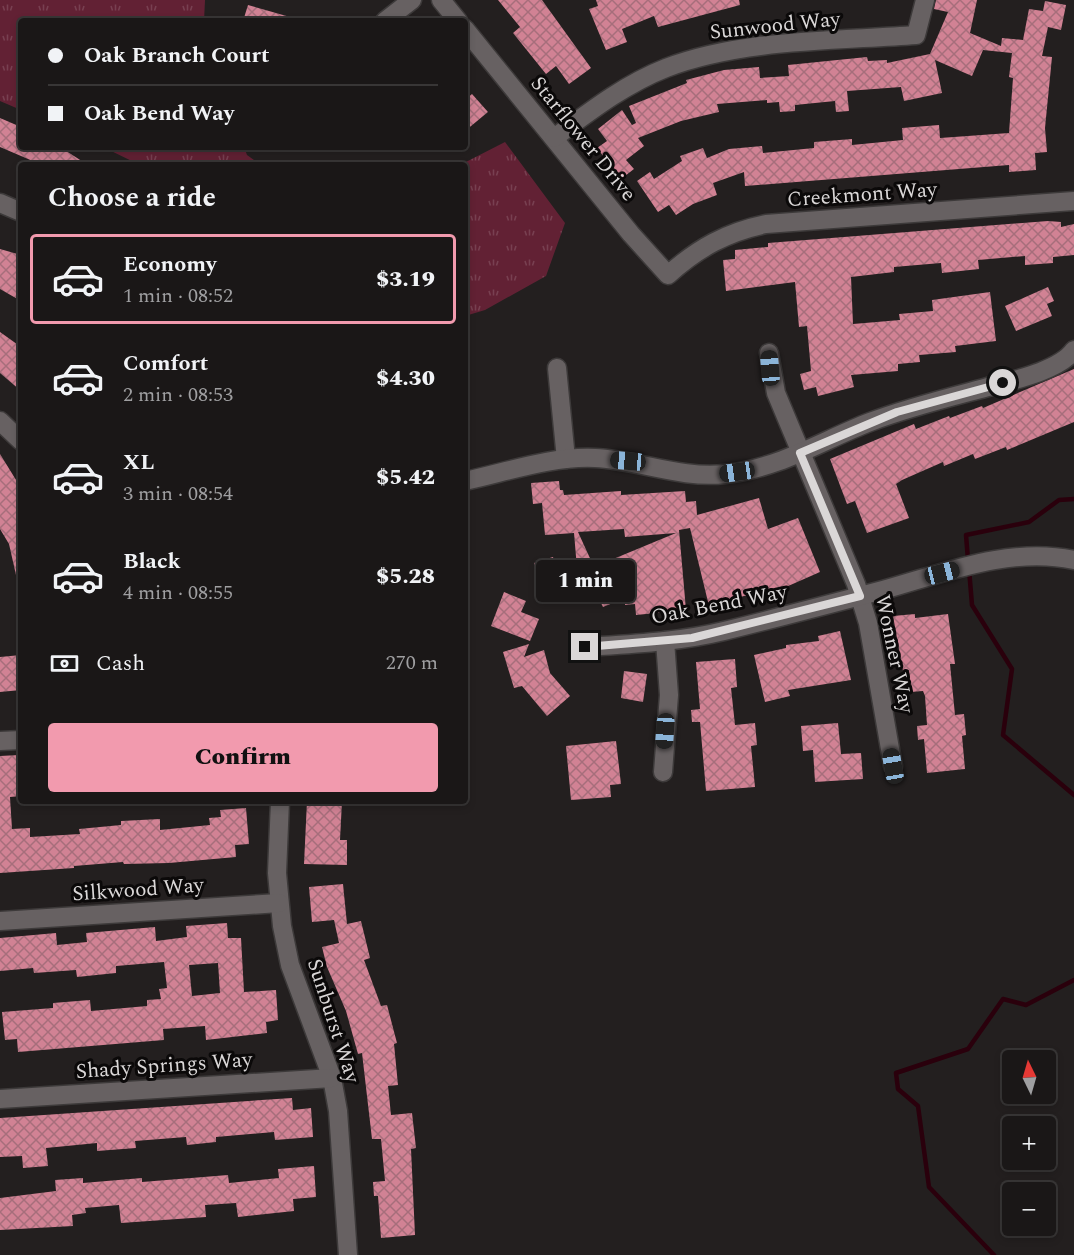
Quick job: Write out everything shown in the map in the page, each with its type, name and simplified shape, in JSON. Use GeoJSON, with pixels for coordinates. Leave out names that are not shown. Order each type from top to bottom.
{"type":"FeatureCollection","features":[{"type":"Feature","properties":{"kind":"street"},"geometry":{"type":"LineString","coordinates":[[389,18],[412,0]]}},
{"type":"Feature","properties":{"kind":"street"},"geometry":{"type":"LineString","coordinates":[[441,0],[456,18]]}},
{"type":"Feature","properties":{"kind":"street","name":"Sunwood Way"},"geometry":{"type":"LineString","coordinates":[[554,138],[636,82],[696,58],[743,49],[916,35],[925,0]]}},
{"type":"Feature","properties":{"kind":"street","name":"Starflower Drive"},"geometry":{"type":"LineString","coordinates":[[468,33],[668,275]]}},
{"type":"Feature","properties":{"kind":"street","name":"Creekmont Way"},"geometry":{"type":"LineString","coordinates":[[668,275],[703,247],[745,229],[766,225],[1074,201]]}},
{"type":"Feature","properties":{"kind":"street"},"geometry":{"type":"LineString","coordinates":[[0,203],[18,211]]}},
{"type":"Feature","properties":{"kind":"street"},"geometry":{"type":"LineString","coordinates":[[468,480],[566,459],[628,461],[675,472],[723,474],[751,470],[800,453],[897,412],[1023,378],[1049,367],[1074,350]]}},
{"type":"Feature","properties":{"kind":"street","name":"Wonner Way"},"geometry":{"type":"LineString","coordinates":[[769,352],[776,393],[860,596],[868,622],[893,766]]}},
{"type":"Feature","properties":{"kind":"street"},"geometry":{"type":"LineString","coordinates":[[557,368],[566,459]]}},
{"type":"Feature","properties":{"kind":"street"},"geometry":{"type":"LineString","coordinates":[[0,421],[18,438]]}},
{"type":"Feature","properties":{"kind":"street","name":"Oak Bend Way"},"geometry":{"type":"LineString","coordinates":[[585,647],[665,641],[723,632],[986,562],[1020,556],[1049,556],[1074,560]]}},
{"type":"Feature","properties":{"kind":"street"},"geometry":{"type":"LineString","coordinates":[[663,772],[669,695],[665,641]]}},
{"type":"Feature","properties":{"kind":"street"},"geometry":{"type":"LineString","coordinates":[[0,741],[18,740]]}},
{"type":"Feature","properties":{"kind":"street","name":"Sunburst Way"},"geometry":{"type":"LineString","coordinates":[[280,804],[277,873],[279,903],[290,965],[332,1078],[338,1111],[349,1255]]}},
{"type":"Feature","properties":{"kind":"street","name":"Silkwood Way"},"geometry":{"type":"LineString","coordinates":[[0,921],[279,903]]}},
{"type":"Feature","properties":{"kind":"street","name":"Shady Springs Way"},"geometry":{"type":"LineString","coordinates":[[0,1099],[332,1078]]}},
{"type":"Feature","properties":{"kind":"green space"},"geometry":{"type":"Polygon","coordinates":[[[0,0],[205,0],[204,18],[18,18],[18,109],[0,101],[0,0]]]}},
{"type":"Feature","properties":{"kind":"green space"},"geometry":{"type":"Polygon","coordinates":[[[505,142],[565,223],[546,276],[485,310],[468,315],[468,162],[466,162],[505,142]]]}},
{"type":"Feature","properties":{"kind":"green space"},"geometry":{"type":"Polygon","coordinates":[[[109,150],[245,150],[247,155],[257,162],[134,162],[109,150]]]}},
{"type":"Feature","properties":{"kind":"building"},"geometry":{"type":"Polygon","coordinates":[[[498,0],[542,0],[591,68],[569,84],[556,66],[546,74],[513,33],[520,27],[498,0]]]}},
{"type":"Feature","properties":{"kind":"building"},"geometry":{"type":"Polygon","coordinates":[[[596,0],[739,0],[740,5],[658,27],[654,16],[622,29],[627,42],[606,50],[589,9],[598,6],[596,0]]]}},
{"type":"Feature","properties":{"kind":"building"},"geometry":{"type":"Polygon","coordinates":[[[936,0],[977,0],[970,33],[1001,46],[1002,38],[1023,40],[1029,9],[1043,11],[1045,1],[1066,5],[1061,30],[1048,27],[1042,56],[1052,57],[1045,128],[1047,152],[1035,153],[1036,170],[1009,172],[1009,165],[745,186],[744,172],[713,183],[717,195],[693,204],[676,215],[669,205],[658,212],[637,181],[650,172],[654,179],[682,161],[680,156],[703,148],[707,158],[729,149],[762,146],[763,153],[814,148],[814,142],[852,139],[852,145],[903,140],[902,128],[939,125],[940,138],[1009,133],[1013,78],[1009,77],[1012,53],[983,50],[972,76],[935,60],[942,93],[904,101],[901,87],[847,91],[849,111],[836,112],[835,101],[795,105],[795,111],[780,112],[779,102],[767,103],[767,100],[717,104],[719,112],[681,121],[638,138],[644,146],[626,160],[634,169],[621,179],[597,148],[607,141],[598,129],[622,110],[632,125],[636,123],[629,106],[687,83],[686,80],[724,70],[759,67],[760,78],[789,76],[788,65],[867,57],[868,61],[887,60],[887,63],[930,54],[948,12],[934,9],[936,0]]]}},
{"type":"Feature","properties":{"kind":"building"},"geometry":{"type":"Polygon","coordinates":[[[248,5],[290,17],[290,18],[244,18],[248,5]]]}},
{"type":"Feature","properties":{"kind":"building"},"geometry":{"type":"Polygon","coordinates":[[[472,94],[488,112],[468,129],[468,97],[472,94]]]}},
{"type":"Feature","properties":{"kind":"building"},"geometry":{"type":"Polygon","coordinates":[[[0,118],[18,126],[18,150],[65,150],[83,162],[35,162],[0,147],[0,118]]]}},
{"type":"Feature","properties":{"kind":"building"},"geometry":{"type":"Polygon","coordinates":[[[1048,221],[1061,222],[1061,227],[1074,224],[1074,255],[1053,257],[1053,263],[1025,265],[1025,256],[978,260],[979,269],[942,273],[941,263],[894,267],[894,272],[851,277],[853,324],[900,320],[899,314],[933,311],[932,300],[990,292],[996,341],[955,346],[956,352],[919,355],[920,362],[898,364],[898,371],[851,375],[854,387],[818,396],[816,387],[804,390],[800,374],[811,371],[807,326],[799,327],[795,282],[726,291],[723,260],[735,259],[735,250],[768,247],[768,243],[1048,221]]]}},
{"type":"Feature","properties":{"kind":"building"},"geometry":{"type":"Polygon","coordinates":[[[0,249],[18,254],[18,299],[0,289],[0,249]]]}},
{"type":"Feature","properties":{"kind":"building"},"geometry":{"type":"Polygon","coordinates":[[[1048,287],[1054,301],[1047,304],[1052,316],[1016,331],[1005,306],[1048,287]]]}},
{"type":"Feature","properties":{"kind":"building"},"geometry":{"type":"Polygon","coordinates":[[[0,332],[18,345],[18,388],[0,373],[0,332]]]}},
{"type":"Feature","properties":{"kind":"building"},"geometry":{"type":"Polygon","coordinates":[[[1074,369],[1074,422],[1007,450],[1006,447],[975,459],[973,454],[944,466],[943,462],[902,480],[896,484],[909,518],[867,533],[855,501],[847,504],[830,459],[914,424],[916,429],[949,416],[950,418],[982,406],[983,408],[1074,369]]]}},
{"type":"Feature","properties":{"kind":"building"},"geometry":{"type":"Polygon","coordinates":[[[0,454],[18,483],[18,575],[16,575],[9,544],[0,529],[0,454]]]}},
{"type":"Feature","properties":{"kind":"building"},"geometry":{"type":"Polygon","coordinates":[[[559,481],[560,490],[563,490],[564,495],[621,491],[621,495],[685,491],[686,502],[696,501],[697,515],[759,498],[768,529],[798,518],[820,572],[770,594],[768,589],[709,606],[690,528],[679,530],[686,610],[636,615],[635,604],[625,605],[625,598],[603,607],[599,599],[580,604],[574,533],[545,535],[542,503],[533,504],[531,483],[559,481]],[[624,529],[578,532],[594,567],[676,533],[625,537],[624,529]]]}},
{"type":"Feature","properties":{"kind":"building"},"geometry":{"type":"Polygon","coordinates":[[[553,557],[557,572],[551,589],[542,592],[534,563],[553,557]]]}},
{"type":"Feature","properties":{"kind":"building"},"geometry":{"type":"Polygon","coordinates":[[[504,592],[526,601],[521,612],[539,619],[530,641],[491,626],[504,592]]]}},
{"type":"Feature","properties":{"kind":"building"},"geometry":{"type":"Polygon","coordinates":[[[915,614],[915,618],[948,614],[955,664],[950,664],[955,715],[964,714],[966,735],[962,736],[965,769],[927,773],[924,739],[918,740],[917,726],[927,725],[925,696],[923,691],[911,692],[909,670],[903,671],[893,616],[915,614]]]}},
{"type":"Feature","properties":{"kind":"building"},"geometry":{"type":"Polygon","coordinates":[[[840,631],[851,680],[788,690],[790,696],[765,702],[754,655],[786,648],[786,645],[819,641],[818,636],[840,631]]]}},
{"type":"Feature","properties":{"kind":"building"},"geometry":{"type":"Polygon","coordinates":[[[529,644],[524,657],[544,650],[550,673],[570,696],[547,716],[522,686],[514,688],[503,652],[529,644]]]}},
{"type":"Feature","properties":{"kind":"building"},"geometry":{"type":"Polygon","coordinates":[[[18,655],[18,690],[0,692],[0,657],[18,655]]]}},
{"type":"Feature","properties":{"kind":"building"},"geometry":{"type":"Polygon","coordinates":[[[735,659],[737,687],[731,688],[735,725],[755,723],[757,745],[751,746],[755,787],[706,791],[700,722],[692,722],[691,710],[700,709],[696,662],[735,659]]]}},
{"type":"Feature","properties":{"kind":"building"},"geometry":{"type":"Polygon","coordinates":[[[624,671],[647,674],[643,702],[621,698],[624,671]]]}},
{"type":"Feature","properties":{"kind":"building"},"geometry":{"type":"Polygon","coordinates":[[[838,723],[841,754],[861,753],[863,779],[815,782],[813,750],[803,751],[801,726],[838,723]]]}},
{"type":"Feature","properties":{"kind":"building"},"geometry":{"type":"Polygon","coordinates":[[[616,741],[621,784],[610,785],[611,797],[571,800],[566,746],[616,741]]]}},
{"type":"Feature","properties":{"kind":"building"},"geometry":{"type":"Polygon","coordinates":[[[18,755],[18,796],[10,797],[12,829],[30,828],[30,837],[80,834],[79,829],[121,825],[121,821],[160,819],[160,830],[210,825],[209,818],[221,817],[220,810],[246,808],[249,844],[235,845],[236,857],[169,863],[124,864],[123,862],[0,873],[0,756],[18,755]]]}},
{"type":"Feature","properties":{"kind":"building"},"geometry":{"type":"Polygon","coordinates":[[[307,804],[342,804],[340,840],[347,840],[347,865],[304,864],[307,804]]]}},
{"type":"Feature","properties":{"kind":"building"},"geometry":{"type":"Polygon","coordinates":[[[343,884],[347,924],[361,921],[370,958],[364,960],[381,1006],[387,1005],[397,1043],[394,1044],[398,1085],[388,1086],[391,1115],[412,1113],[416,1148],[411,1149],[415,1235],[381,1238],[378,1196],[374,1196],[373,1182],[385,1181],[381,1139],[372,1139],[362,1053],[358,1054],[346,1011],[327,967],[322,947],[339,943],[334,920],[312,922],[309,887],[343,884]]]}},
{"type":"Feature","properties":{"kind":"building"},"geometry":{"type":"Polygon","coordinates":[[[227,923],[228,938],[241,938],[244,992],[276,990],[278,1020],[266,1022],[267,1033],[206,1040],[205,1026],[163,1029],[164,1040],[18,1052],[17,1039],[5,1040],[2,1012],[53,1008],[53,1003],[90,1000],[91,1011],[147,1006],[147,1000],[161,999],[159,989],[167,988],[164,962],[116,966],[116,973],[77,977],[76,970],[34,973],[33,968],[0,971],[0,938],[56,933],[57,945],[87,942],[86,933],[155,927],[156,941],[187,937],[186,926],[227,923]],[[218,963],[189,965],[192,996],[220,993],[218,963]]]}},
{"type":"Feature","properties":{"kind":"building"},"geometry":{"type":"Polygon","coordinates":[[[292,1098],[293,1110],[311,1108],[313,1137],[275,1140],[274,1132],[216,1137],[216,1142],[187,1145],[186,1137],[135,1141],[136,1148],[97,1151],[97,1143],[46,1148],[48,1166],[23,1168],[22,1156],[0,1157],[0,1118],[292,1098]]]}},
{"type":"Feature","properties":{"kind":"building"},"geometry":{"type":"Polygon","coordinates":[[[314,1166],[316,1197],[293,1199],[294,1211],[238,1217],[236,1203],[205,1205],[206,1217],[121,1223],[119,1205],[85,1208],[86,1213],[72,1215],[73,1226],[0,1230],[0,1198],[56,1191],[55,1180],[83,1178],[83,1183],[142,1178],[142,1182],[228,1175],[229,1183],[279,1178],[278,1169],[314,1166]]]}},
{"type":"Feature","properties":{"kind":"waterway"},"geometry":{"type":"LineString","coordinates":[[968,560],[966,535],[1029,522],[1059,500],[1074,499]]}},
{"type":"Feature","properties":{"kind":"waterway"},"geometry":{"type":"LineString","coordinates":[[969,569],[972,605],[1012,669],[1003,735],[1074,795]]}},
{"type":"Feature","properties":{"kind":"waterway"},"geometry":{"type":"LineString","coordinates":[[994,1255],[929,1187],[918,1106],[898,1089],[896,1073],[968,1049],[1003,999],[1026,1005],[1074,980]]}},
{"type":"Feature","properties":{"kind":"route"},"geometry":{"type":"LineString","coordinates":[[585,647],[692,638],[860,596],[800,453],[897,412],[1003,383]]}}]}
